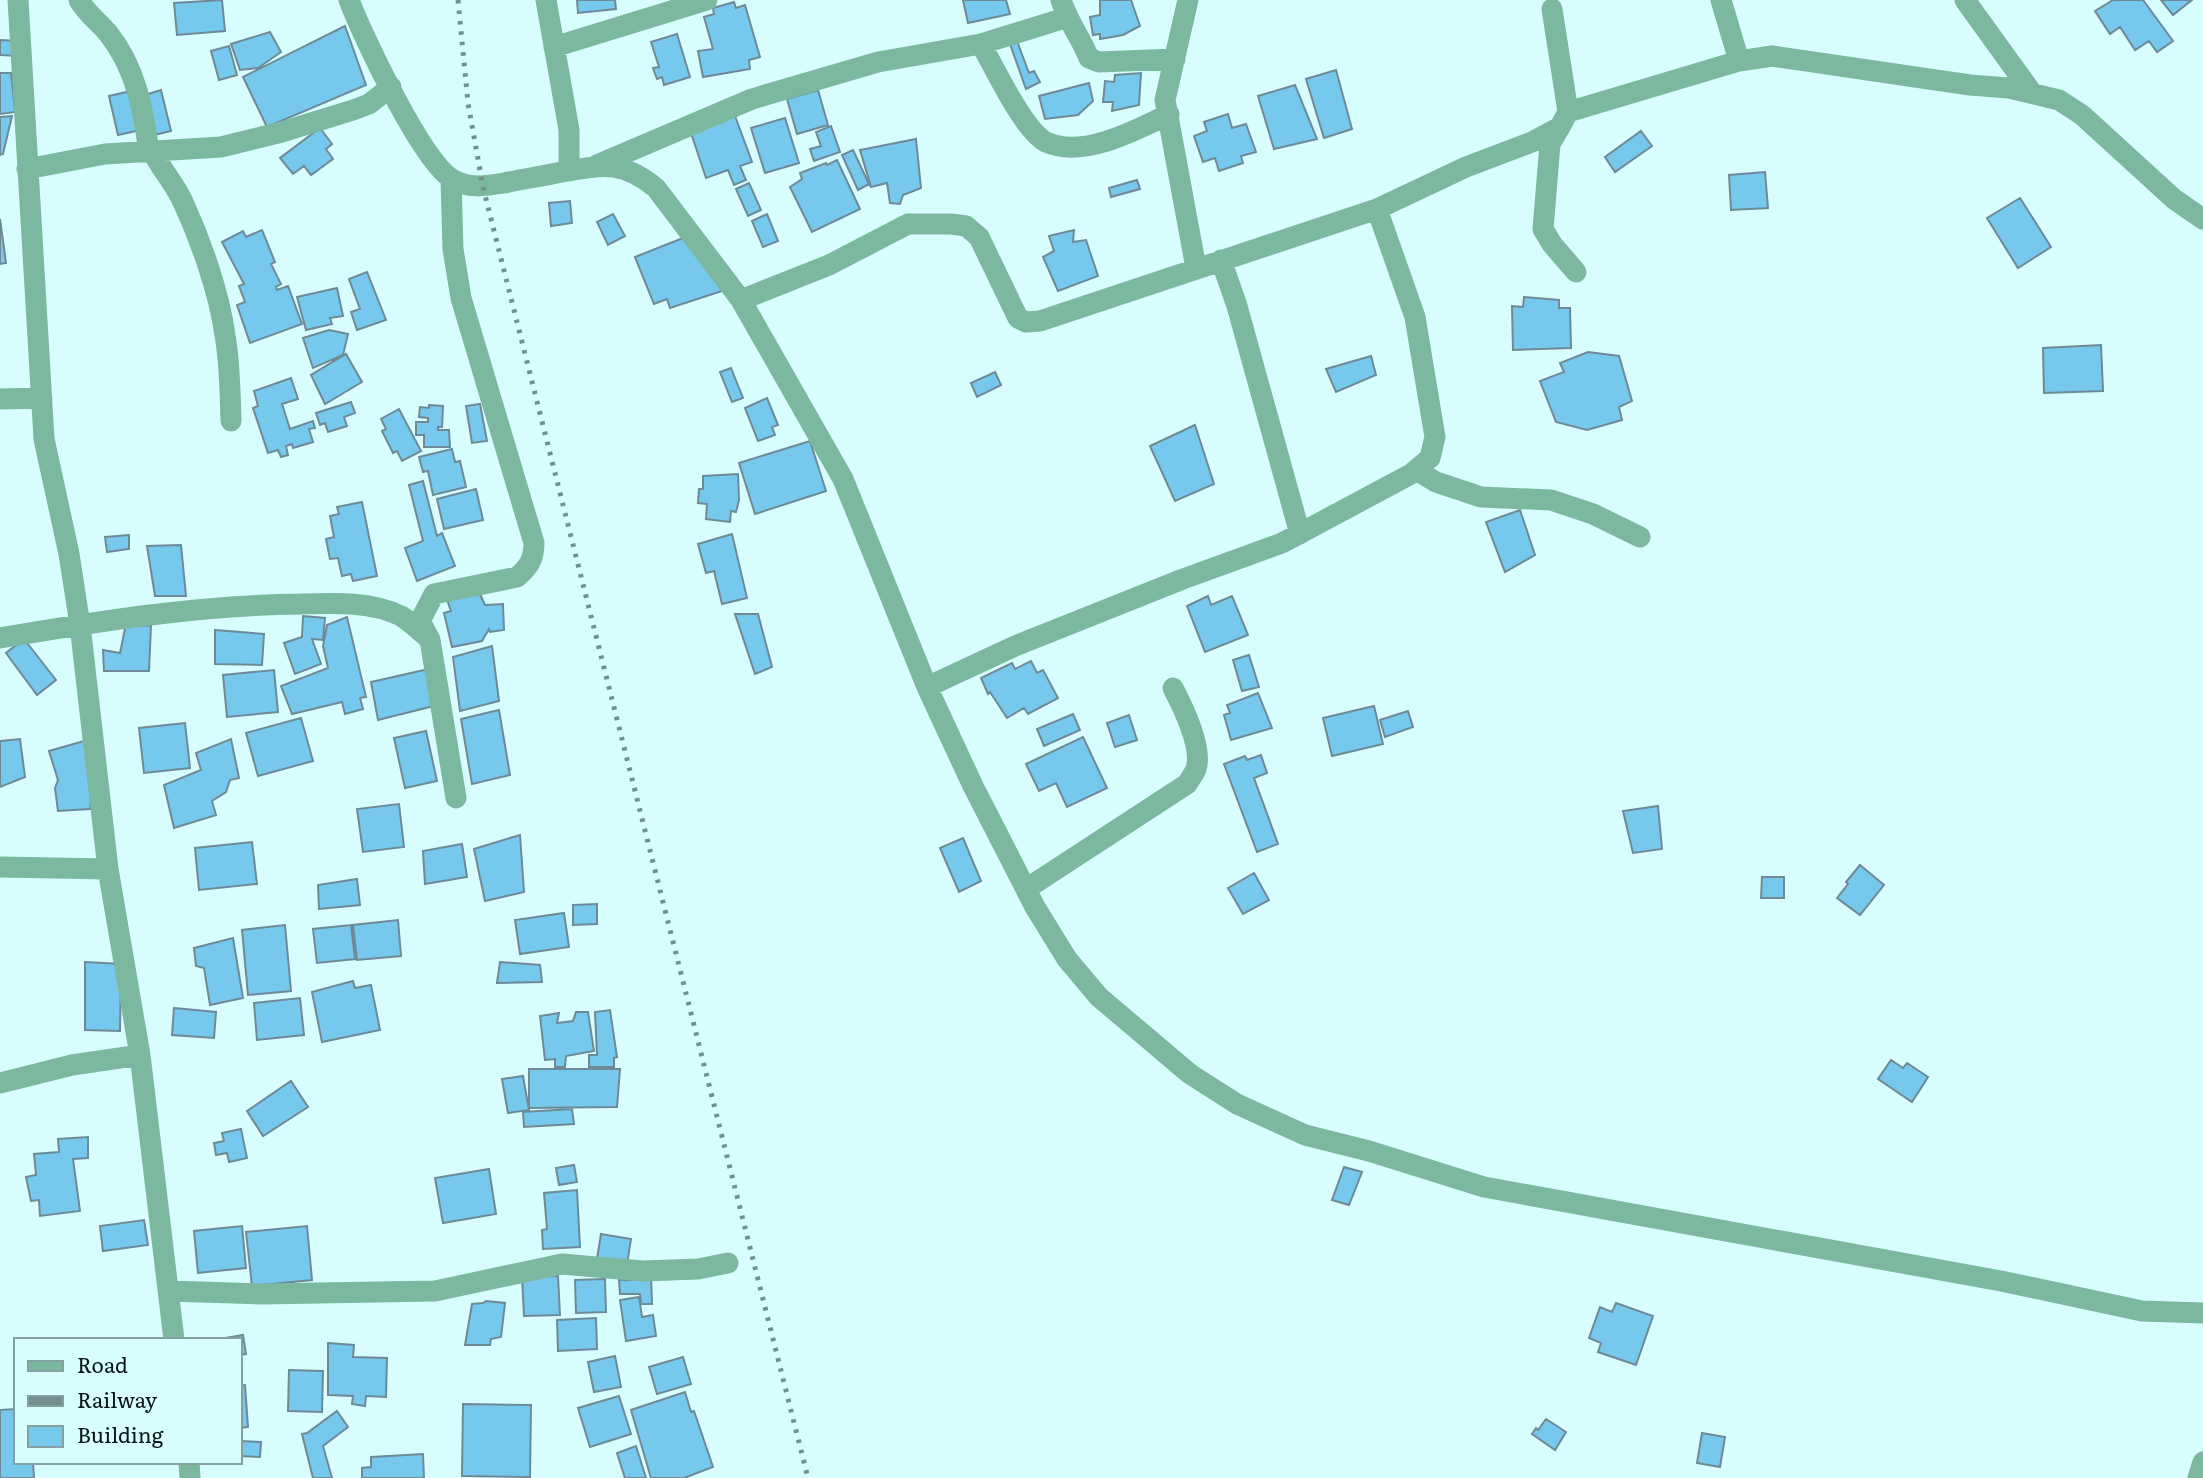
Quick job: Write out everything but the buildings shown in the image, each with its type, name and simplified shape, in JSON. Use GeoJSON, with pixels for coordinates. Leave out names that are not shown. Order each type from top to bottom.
{"type":"FeatureCollection","features":[{"type":"Feature","properties":{"kind":"street"},"geometry":{"type":"LineString","coordinates":[[18,0],[44,439],[69,554],[80,625],[108,869],[140,1055],[174,1338]]}},
{"type":"Feature","properties":{"kind":"street"},"geometry":{"type":"LineString","coordinates":[[79,0],[108,33],[126,61],[141,99],[151,152],[182,198],[196,234],[213,288],[227,350],[231,421]]}},
{"type":"Feature","properties":{"kind":"street"},"geometry":{"type":"LineString","coordinates":[[349,0],[412,128],[440,169],[451,179],[483,187],[597,165],[751,99],[878,62],[981,44],[1064,8],[1082,39],[1089,58],[1099,62],[1175,59]]}},
{"type":"Feature","properties":{"kind":"street"},"geometry":{"type":"LineString","coordinates":[[546,0],[569,130],[569,171]]}},
{"type":"Feature","properties":{"kind":"street"},"geometry":{"type":"LineString","coordinates":[[554,47],[707,0]]}},
{"type":"Feature","properties":{"kind":"street"},"geometry":{"type":"LineString","coordinates":[[1188,0],[1164,100],[1169,114],[1196,268]]}},
{"type":"Feature","properties":{"kind":"street"},"geometry":{"type":"LineString","coordinates":[[1721,0],[1739,61]]}},
{"type":"Feature","properties":{"kind":"street"},"geometry":{"type":"LineString","coordinates":[[1965,0],[2032,93]]}},
{"type":"Feature","properties":{"kind":"street"},"geometry":{"type":"LineString","coordinates":[[1552,9],[1564,119],[1550,144],[1543,229],[1576,272]]}},
{"type":"Feature","properties":{"kind":"street"},"geometry":{"type":"LineString","coordinates":[[981,44],[1016,107],[1044,141],[1063,146],[1088,145],[1127,134],[1169,114]]}},
{"type":"Feature","properties":{"kind":"street"},"geometry":{"type":"LineString","coordinates":[[741,300],[829,265],[908,224],[951,224],[966,226],[979,237],[1018,318],[1026,322],[1040,321],[1377,209],[1466,167],[1532,142],[1564,119],[1739,61],[1772,56],[1970,85],[2009,88],[2059,100],[2082,115],[2174,199],[2203,219]]}},
{"type":"Feature","properties":{"kind":"street"},"geometry":{"type":"LineString","coordinates":[[26,169],[105,154],[221,146],[282,132],[369,104],[390,87]]}},
{"type":"Feature","properties":{"kind":"street"},"geometry":{"type":"LineString","coordinates":[[597,165],[626,169],[641,176],[656,188],[741,300],[843,479],[927,687],[973,786],[1026,889],[1067,959],[1099,997],[1190,1074],[1237,1104],[1305,1135],[1369,1151],[1484,1187],[2001,1281],[2142,1311],[2203,1313]]}},
{"type":"Feature","properties":{"kind":"street"},"geometry":{"type":"LineString","coordinates":[[451,179],[453,249],[461,298],[534,543],[534,557],[526,570],[517,577],[434,594],[420,621],[430,640],[456,798]]}},
{"type":"Feature","properties":{"kind":"street"},"geometry":{"type":"LineString","coordinates":[[927,687],[1015,646],[1300,534],[1416,470],[1430,458],[1435,437],[1415,317],[1377,209]]}},
{"type":"Feature","properties":{"kind":"street"},"geometry":{"type":"LineString","coordinates":[[1221,260],[1237,306],[1300,534]]}},
{"type":"Feature","properties":{"kind":"street"},"geometry":{"type":"LineString","coordinates":[[0,398],[42,398]]}},
{"type":"Feature","properties":{"kind":"street"},"geometry":{"type":"LineString","coordinates":[[1416,470],[1436,482],[1481,497],[1551,500],[1593,514],[1640,537]]}},
{"type":"Feature","properties":{"kind":"street"},"geometry":{"type":"LineString","coordinates":[[0,638],[80,625],[259,604],[339,603],[378,609],[401,616],[430,640]]}},
{"type":"Feature","properties":{"kind":"street"},"geometry":{"type":"LineString","coordinates":[[1026,889],[1187,784],[1195,770],[1196,752],[1192,731],[1173,688]]}},
{"type":"Feature","properties":{"kind":"street"},"geometry":{"type":"LineString","coordinates":[[0,867],[108,869]]}},
{"type":"Feature","properties":{"kind":"street"},"geometry":{"type":"LineString","coordinates":[[0,1083],[72,1065],[140,1055]]}},
{"type":"Feature","properties":{"kind":"street"},"geometry":{"type":"LineString","coordinates":[[168,1291],[261,1294],[435,1291],[562,1264],[643,1271],[698,1269],[728,1263]]}},
{"type":"Feature","properties":{"kind":"street"},"geometry":{"type":"LineString","coordinates":[[2199,1478],[2203,1462]]}},
{"type":"Feature","properties":{"kind":"railway"},"geometry":{"type":"LineString","coordinates":[[458,0],[468,103],[483,187],[808,1478]]}}]}
